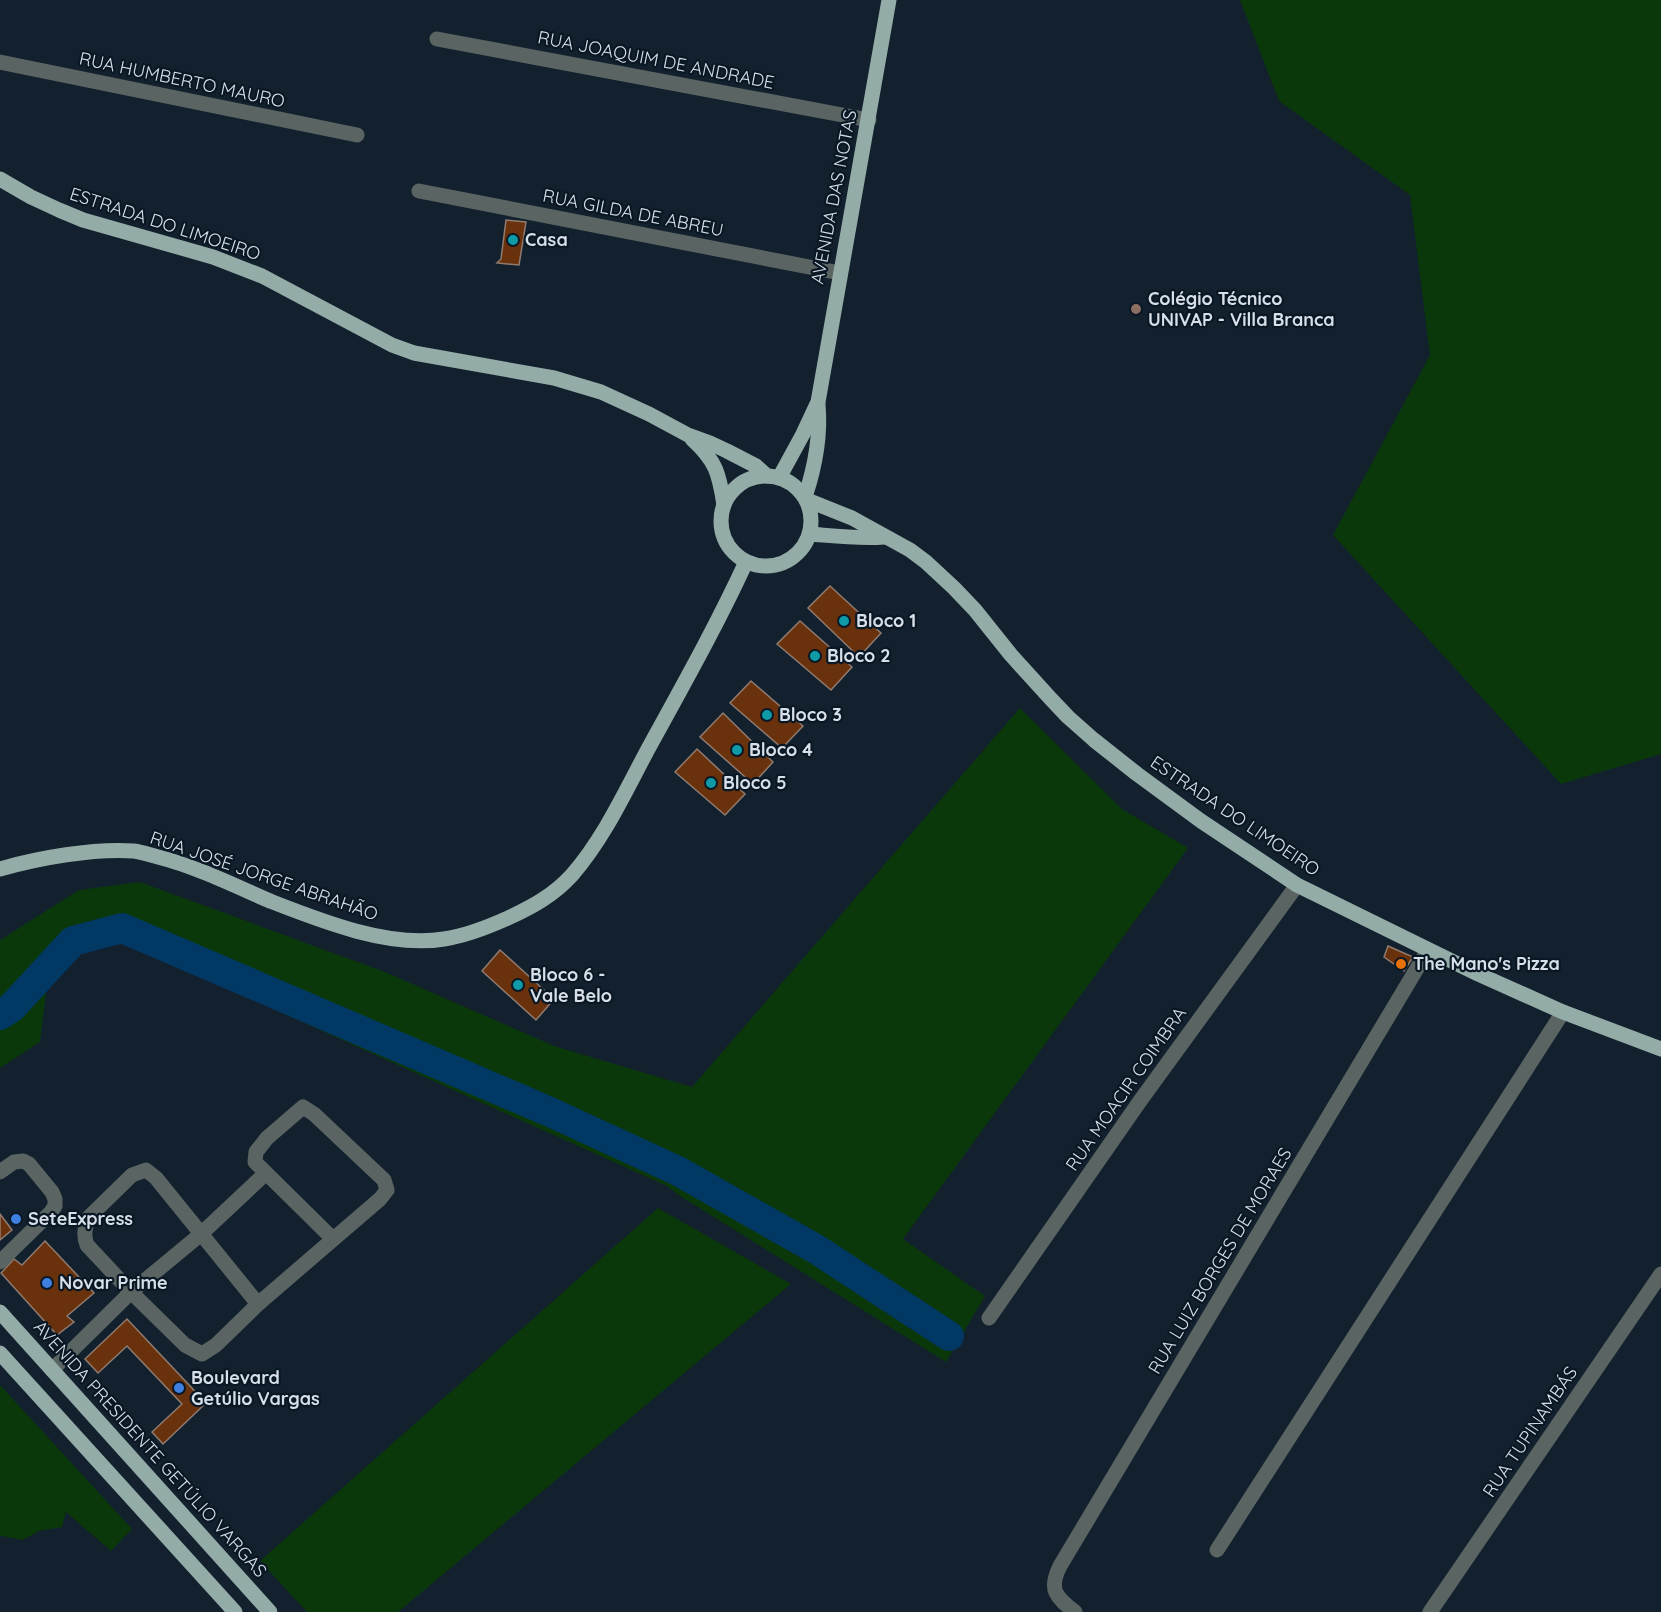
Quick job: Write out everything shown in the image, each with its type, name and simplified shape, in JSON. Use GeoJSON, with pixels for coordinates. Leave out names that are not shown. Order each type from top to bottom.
{"type":"FeatureCollection","features":[{"type":"Feature","properties":{"kind":"main road","name":"AVENIDA DAS NOTAS"},"geometry":{"type":"LineString","coordinates":[[810,534],[811,511],[806,499],[818,445],[818,402],[890,0]]}},
{"type":"Feature","properties":{"kind":"main road","name":"ESTRADA DO LIMOEIRO"},"geometry":{"type":"LineString","coordinates":[[0,178],[31,197],[75,217],[213,257],[262,276],[343,320],[414,353],[554,378],[601,392],[688,435],[710,443],[773,477]]}},
{"type":"Feature","properties":{"kind":"main road","name":"AVENIDA DAS NOTAS"},"geometry":{"type":"LineString","coordinates":[[773,477],[803,434],[818,402]]}},
{"type":"Feature","properties":{"kind":"main road","name":"ESTRADA DO LIMOEIRO"},"geometry":{"type":"LineString","coordinates":[[688,435],[704,450],[716,468],[724,505]]}},
{"type":"Feature","properties":{"kind":"main road"},"geometry":{"type":"LineString","coordinates":[[806,499],[794,485],[773,477],[753,477],[741,483],[730,493],[721,516],[721,527],[729,548],[736,556],[758,566],[771,567],[784,563],[800,551],[810,534]]}},
{"type":"Feature","properties":{"kind":"main road","name":"ESTRADA DO LIMOEIRO"},"geometry":{"type":"LineString","coordinates":[[806,499],[852,518],[910,550],[954,588],[1033,680],[1068,717],[1094,740],[1201,821],[1297,885],[1428,950],[1563,1012],[1661,1049]]}},
{"type":"Feature","properties":{"kind":"main road","name":"ESTRADA DO LIMOEIRO"},"geometry":{"type":"LineString","coordinates":[[810,534],[884,537]]}},
{"type":"Feature","properties":{"kind":"main road","name":"RUA JOSÉ JORGE ABRAHÃO"},"geometry":{"type":"LineString","coordinates":[[0,869],[70,855],[106,851],[136,851],[188,866],[308,915],[376,936],[407,940],[444,939],[494,925],[539,903],[554,892],[571,876],[591,850],[610,821],[746,562]]}},
{"type":"Feature","properties":{"kind":"main road","name":"AVENIDA PRESIDENTE GETÚLIO VARGAS"},"geometry":{"type":"LineString","coordinates":[[0,1312],[270,1612]]}},
{"type":"Feature","properties":{"kind":"main road"},"geometry":{"type":"LineString","coordinates":[[0,1353],[235,1612]]}},
{"type":"Feature","properties":{"kind":"street","name":"RUA JOAQUIM DE ANDRADE"},"geometry":{"type":"LineString","coordinates":[[437,39],[869,120]]}},
{"type":"Feature","properties":{"kind":"street","name":"RUA HUMBERTO MAURO"},"geometry":{"type":"LineString","coordinates":[[0,62],[357,135]]}},
{"type":"Feature","properties":{"kind":"street","name":"RUA GILDA DE ABREU"},"geometry":{"type":"LineString","coordinates":[[419,191],[840,273]]}},
{"type":"Feature","properties":{"kind":"street","name":"RUA MOACIR COIMBRA"},"geometry":{"type":"LineString","coordinates":[[989,1318],[1140,1101],[1297,885]]}},
{"type":"Feature","properties":{"kind":"street","name":"RUA LUIZ BORGES DE MORAES"},"geometry":{"type":"LineString","coordinates":[[1075,1612],[1056,1594],[1053,1584],[1055,1575],[1428,950]]}},
{"type":"Feature","properties":{"kind":"street"},"geometry":{"type":"LineString","coordinates":[[1216,1550],[1563,1012]]}},
{"type":"Feature","properties":{"kind":"street"},"geometry":{"type":"LineString","coordinates":[[258,1304],[156,1178],[146,1170],[132,1175],[89,1217],[84,1238],[87,1245],[185,1345],[202,1354],[216,1345],[258,1304],[380,1199],[387,1190],[384,1180],[314,1114],[303,1107],[267,1138],[256,1152],[255,1162],[333,1239]]}},
{"type":"Feature","properties":{"kind":"street"},"geometry":{"type":"LineString","coordinates":[[0,1172],[14,1162],[23,1161],[29,1164],[52,1192],[55,1206],[0,1262]]}},
{"type":"Feature","properties":{"kind":"street"},"geometry":{"type":"LineString","coordinates":[[52,1370],[131,1292],[201,1233],[266,1173]]}},
{"type":"Feature","properties":{"kind":"street","name":"RUA TUPINAMBÁS"},"geometry":{"type":"LineString","coordinates":[[1430,1612],[1661,1274]]}},
{"type":"Feature","properties":{"kind":"green space"},"geometry":{"type":"Polygon","coordinates":[[[1240,0],[1661,0],[1661,754],[1561,784],[1333,535],[1430,355],[1410,195],[1279,101],[1240,0]]]}},
{"type":"Feature","properties":{"kind":"green space"},"geometry":{"type":"Polygon","coordinates":[[[1020,708],[1122,809],[1188,848],[903,1239],[985,1296],[946,1362],[667,1186],[102,932],[75,926],[51,953],[40,1042],[0,1068],[0,940],[79,890],[140,882],[385,972],[554,1046],[692,1087],[1020,708]]]}},
{"type":"Feature","properties":{"kind":"green space"},"geometry":{"type":"Polygon","coordinates":[[[658,1208],[791,1284],[398,1612],[307,1612],[260,1561],[658,1208]]]}},
{"type":"Feature","properties":{"kind":"green space"},"geometry":{"type":"Polygon","coordinates":[[[0,1385],[132,1529],[111,1551],[66,1512],[62,1527],[39,1531],[23,1540],[1,1536],[0,1385]]]}},
{"type":"Feature","properties":{"kind":"building","name":"Casa"},"geometry":{"type":"Polygon","coordinates":[[[506,220],[526,222],[519,265],[497,263],[501,259],[506,220]]]}},
{"type":"Feature","properties":{"kind":"building","name":"Bloco 1"},"geometry":{"type":"Polygon","coordinates":[[[830,586],[881,633],[859,657],[808,608],[830,586]]]}},
{"type":"Feature","properties":{"kind":"building","name":"Bloco 2"},"geometry":{"type":"Polygon","coordinates":[[[800,621],[852,667],[831,690],[777,644],[800,621]]]}},
{"type":"Feature","properties":{"kind":"building","name":"Bloco 3"},"geometry":{"type":"Polygon","coordinates":[[[751,681],[803,726],[782,748],[730,703],[751,681]]]}},
{"type":"Feature","properties":{"kind":"building","name":"Bloco 4"},"geometry":{"type":"Polygon","coordinates":[[[723,713],[773,762],[753,784],[700,737],[723,713]]]}},
{"type":"Feature","properties":{"kind":"building","name":"Bloco 5"},"geometry":{"type":"Polygon","coordinates":[[[697,749],[745,794],[725,815],[675,772],[697,749]]]}},
{"type":"Feature","properties":{"kind":"building","name":"The Mano's Pizza"},"geometry":{"type":"Polygon","coordinates":[[[1388,946],[1413,957],[1404,971],[1384,957],[1388,946]]]}},
{"type":"Feature","properties":{"kind":"building","name":"Bloco 6 - Vale Belo"},"geometry":{"type":"Polygon","coordinates":[[[500,950],[554,999],[536,1020],[482,971],[500,950]]]}},
{"type":"Feature","properties":{"kind":"building"},"geometry":{"type":"Polygon","coordinates":[[[0,1214],[12,1230],[0,1240],[0,1214]]]}},
{"type":"Feature","properties":{"kind":"building","name":"Novar Prime"},"geometry":{"type":"Polygon","coordinates":[[[45,1241],[94,1293],[67,1316],[74,1322],[57,1335],[1,1273],[14,1259],[22,1265],[45,1241]]]}},
{"type":"Feature","properties":{"kind":"building","name":"Boulevard Getúlio Vargas"},"geometry":{"type":"Polygon","coordinates":[[[127,1319],[206,1403],[163,1444],[152,1432],[182,1404],[127,1346],[98,1373],[85,1359],[127,1319]]]}},
{"type":"Feature","properties":{"kind":"waterway"},"geometry":{"type":"LineString","coordinates":[[0,1015],[12,1007],[73,941],[122,928],[550,1112],[678,1171],[816,1249],[949,1336]]}},
{"type":"Feature","properties":{"kind":"place","name":"Casa"},"geometry":{"type":"Point","coordinates":[513,240]}},
{"type":"Feature","properties":{"kind":"place","name":"Colégio Técnico UNIVAP - Villa Branca"},"geometry":{"type":"Point","coordinates":[1136,309]}},
{"type":"Feature","properties":{"kind":"place","name":"Bloco 1"},"geometry":{"type":"Point","coordinates":[844,621]}},
{"type":"Feature","properties":{"kind":"place","name":"Bloco 2"},"geometry":{"type":"Point","coordinates":[815,656]}},
{"type":"Feature","properties":{"kind":"place","name":"Bloco 3"},"geometry":{"type":"Point","coordinates":[767,715]}},
{"type":"Feature","properties":{"kind":"place","name":"Bloco 4"},"geometry":{"type":"Point","coordinates":[737,750]}},
{"type":"Feature","properties":{"kind":"place","name":"Bloco 5"},"geometry":{"type":"Point","coordinates":[711,783]}},
{"type":"Feature","properties":{"kind":"place","name":"The Mano's Pizza"},"geometry":{"type":"Point","coordinates":[1401,964]}},
{"type":"Feature","properties":{"kind":"place","name":"Bloco 6 - Vale Belo"},"geometry":{"type":"Point","coordinates":[518,985]}},
{"type":"Feature","properties":{"kind":"place","name":"SeteExpress"},"geometry":{"type":"Point","coordinates":[16,1219]}},
{"type":"Feature","properties":{"kind":"place","name":"Novar Prime"},"geometry":{"type":"Point","coordinates":[47,1283]}},
{"type":"Feature","properties":{"kind":"place","name":"Boulevard Getúlio Vargas"},"geometry":{"type":"Point","coordinates":[179,1388]}}]}
